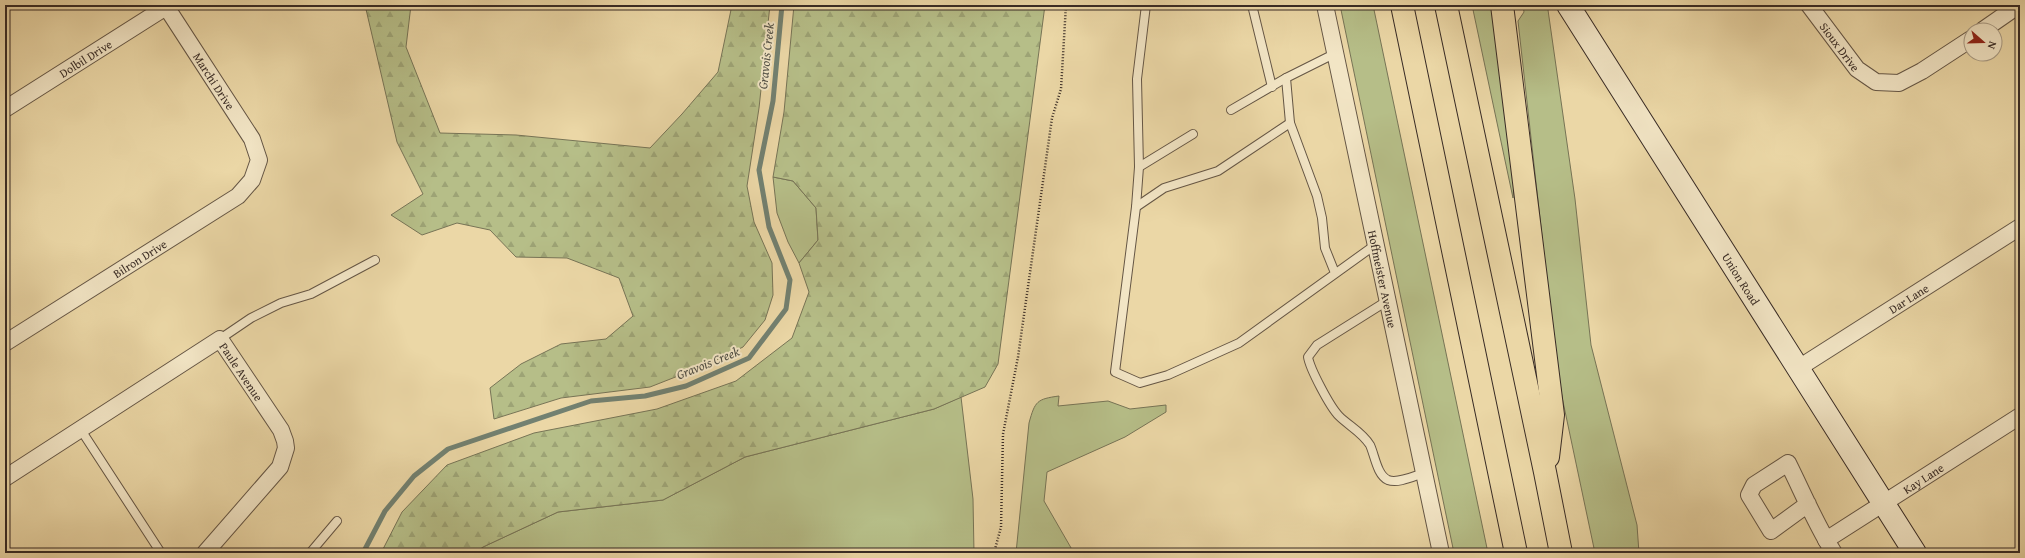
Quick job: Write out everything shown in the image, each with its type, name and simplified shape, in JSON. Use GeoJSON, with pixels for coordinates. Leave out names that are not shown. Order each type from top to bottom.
{"type":"FeatureCollection","features":[{"type":"Feature","properties":{"kind":"highway"},"geometry":{"type":"LineString","coordinates":[[1402,5],[1516,553]]}},
{"type":"Feature","properties":{"kind":"highway"},"geometry":{"type":"LineString","coordinates":[[1446,5],[1546,472],[1561,553]]}},
{"type":"Feature","properties":{"kind":"highway"},"geometry":{"type":"LineString","coordinates":[[1502,5],[1553,415],[1546,472]]}},
{"type":"Feature","properties":{"kind":"main road","name":"Union Road"},"geometry":{"type":"LineString","coordinates":[[1568,5],[1797,369],[1915,553]]}},
{"type":"Feature","properties":{"kind":"street","name":"Hoffmeister Avenue"},"geometry":{"type":"LineString","coordinates":[[1325,5],[1334,54],[1441,553]]}},
{"type":"Feature","properties":{"kind":"street","name":"Sioux Drive"},"geometry":{"type":"LineString","coordinates":[[1809,5],[1857,70],[1876,82],[1899,83],[1922,71],[1963,44]]}},
{"type":"Feature","properties":{"kind":"street"},"geometry":{"type":"LineString","coordinates":[[1995,22],[2019,5]]}},
{"type":"Feature","properties":{"kind":"street","name":"Dolbil Drive"},"geometry":{"type":"LineString","coordinates":[[5,109],[165,6]]}},
{"type":"Feature","properties":{"kind":"street","name":"Marchi Drive"},"geometry":{"type":"LineString","coordinates":[[165,6],[252,139],[259,160]]}},
{"type":"Feature","properties":{"kind":"street","name":"Bilron Drive"},"geometry":{"type":"LineString","coordinates":[[5,343],[238,196],[252,180],[259,160]]}},
{"type":"Feature","properties":{"kind":"street","name":"Dar Lane"},"geometry":{"type":"LineString","coordinates":[[1797,369],[2020,227]]}},
{"type":"Feature","properties":{"kind":"street","name":"Paule Avenue"},"geometry":{"type":"LineString","coordinates":[[5,478],[220,339],[281,430],[286,441],[286,448],[280,467],[205,553]]}},
{"type":"Feature","properties":{"kind":"street","name":"Kay Lane"},"geometry":{"type":"LineString","coordinates":[[1808,504],[1830,546],[1883,504],[2020,416]]}},
{"type":"Feature","properties":{"kind":"lane"},"geometry":{"type":"LineString","coordinates":[[1146,5],[1137,79],[1139,167],[1136,207],[1115,372],[1140,382],[1168,375],[1239,343],[1375,244]]}},
{"type":"Feature","properties":{"kind":"lane"},"geometry":{"type":"LineString","coordinates":[[1252,5],[1272,87]]}},
{"type":"Feature","properties":{"kind":"lane"},"geometry":{"type":"LineString","coordinates":[[1231,110],[1286,78],[1334,54]]}},
{"type":"Feature","properties":{"kind":"lane"},"geometry":{"type":"LineString","coordinates":[[1286,78],[1290,123],[1317,196],[1322,218],[1325,248],[1335,273]]}},
{"type":"Feature","properties":{"kind":"lane"},"geometry":{"type":"LineString","coordinates":[[1136,207],[1164,188],[1218,171],[1290,123]]}},
{"type":"Feature","properties":{"kind":"lane"},"geometry":{"type":"LineString","coordinates":[[1139,167],[1193,134]]}},
{"type":"Feature","properties":{"kind":"lane"},"geometry":{"type":"LineString","coordinates":[[220,339],[251,318],[281,303],[311,294],[375,260]]}},
{"type":"Feature","properties":{"kind":"lane"},"geometry":{"type":"LineString","coordinates":[[1387,302],[1317,345],[1308,356],[1309,366],[1338,416],[1356,429],[1369,444],[1383,476],[1390,481],[1398,481],[1424,473]]}},
{"type":"Feature","properties":{"kind":"lane"},"geometry":{"type":"LineString","coordinates":[[81,430],[161,553]]}},
{"type":"Feature","properties":{"kind":"lane"},"geometry":{"type":"LineString","coordinates":[[310,553],[337,521]]}},
{"type":"Feature","properties":{"kind":"path"},"geometry":{"type":"LineString","coordinates":[[994,553],[1001,527],[1003,434],[1018,358],[1052,118],[1061,89],[1066,5]]}},
{"type":"Feature","properties":{"kind":"green space"},"geometry":{"type":"Polygon","coordinates":[[[365,5],[411,5],[406,47],[440,133],[516,135],[650,148],[718,72],[732,5],[770,5],[759,108],[747,186],[754,222],[772,263],[773,295],[765,320],[743,347],[706,365],[650,387],[561,398],[494,419],[490,388],[521,364],[561,344],[606,339],[633,316],[619,278],[567,258],[516,257],[490,230],[457,223],[422,235],[391,215],[423,194],[397,142],[365,5]]]}},
{"type":"Feature","properties":{"kind":"green space"},"geometry":{"type":"Polygon","coordinates":[[[794,5],[1045,5],[998,364],[985,387],[934,409],[745,457],[663,500],[558,512],[483,547],[475,553],[381,553],[402,512],[447,465],[534,433],[657,409],[736,381],[792,338],[809,292],[799,263],[818,240],[816,208],[793,181],[773,177],[784,112],[794,5]]]}},
{"type":"Feature","properties":{"kind":"green space"},"geometry":{"type":"Polygon","coordinates":[[[1340,5],[1373,5],[1488,553],[1454,553],[1340,5]]]}},
{"type":"Feature","properties":{"kind":"green space"},"geometry":{"type":"Polygon","coordinates":[[[1472,5],[1491,5],[1514,179],[1513,198],[1472,5]]]}},
{"type":"Feature","properties":{"kind":"green space"},"geometry":{"type":"Polygon","coordinates":[[[1523,5],[1545,5],[1548,10],[1575,199],[1591,345],[1637,525],[1639,553],[1595,553],[1562,397],[1553,335],[1518,21],[1524,12],[1523,5]]]}},
{"type":"Feature","properties":{"kind":"green space"},"geometry":{"type":"Polygon","coordinates":[[[773,177],[793,181],[816,208],[818,240],[799,263],[788,242],[777,213],[773,177]]]}},
{"type":"Feature","properties":{"kind":"green space"},"geometry":{"type":"Polygon","coordinates":[[[1059,396],[1058,406],[1108,401],[1130,409],[1166,405],[1166,412],[1125,437],[1047,472],[1044,501],[1074,553],[1016,553],[1029,423],[1033,410],[1038,402],[1046,398],[1059,396]]]}},
{"type":"Feature","properties":{"kind":"green space"},"geometry":{"type":"Polygon","coordinates":[[[961,397],[973,499],[974,553],[475,553],[483,547],[558,512],[663,500],[745,457],[934,409],[961,397]]]}},
{"type":"Feature","properties":{"kind":"waterway","name":"Gravois Creek"},"geometry":{"type":"LineString","coordinates":[[363,553],[385,511],[414,476],[448,449],[591,401],[645,396],[686,386],[749,358],[786,309],[790,280],[769,227],[759,170],[773,101],[782,5]]}}]}
